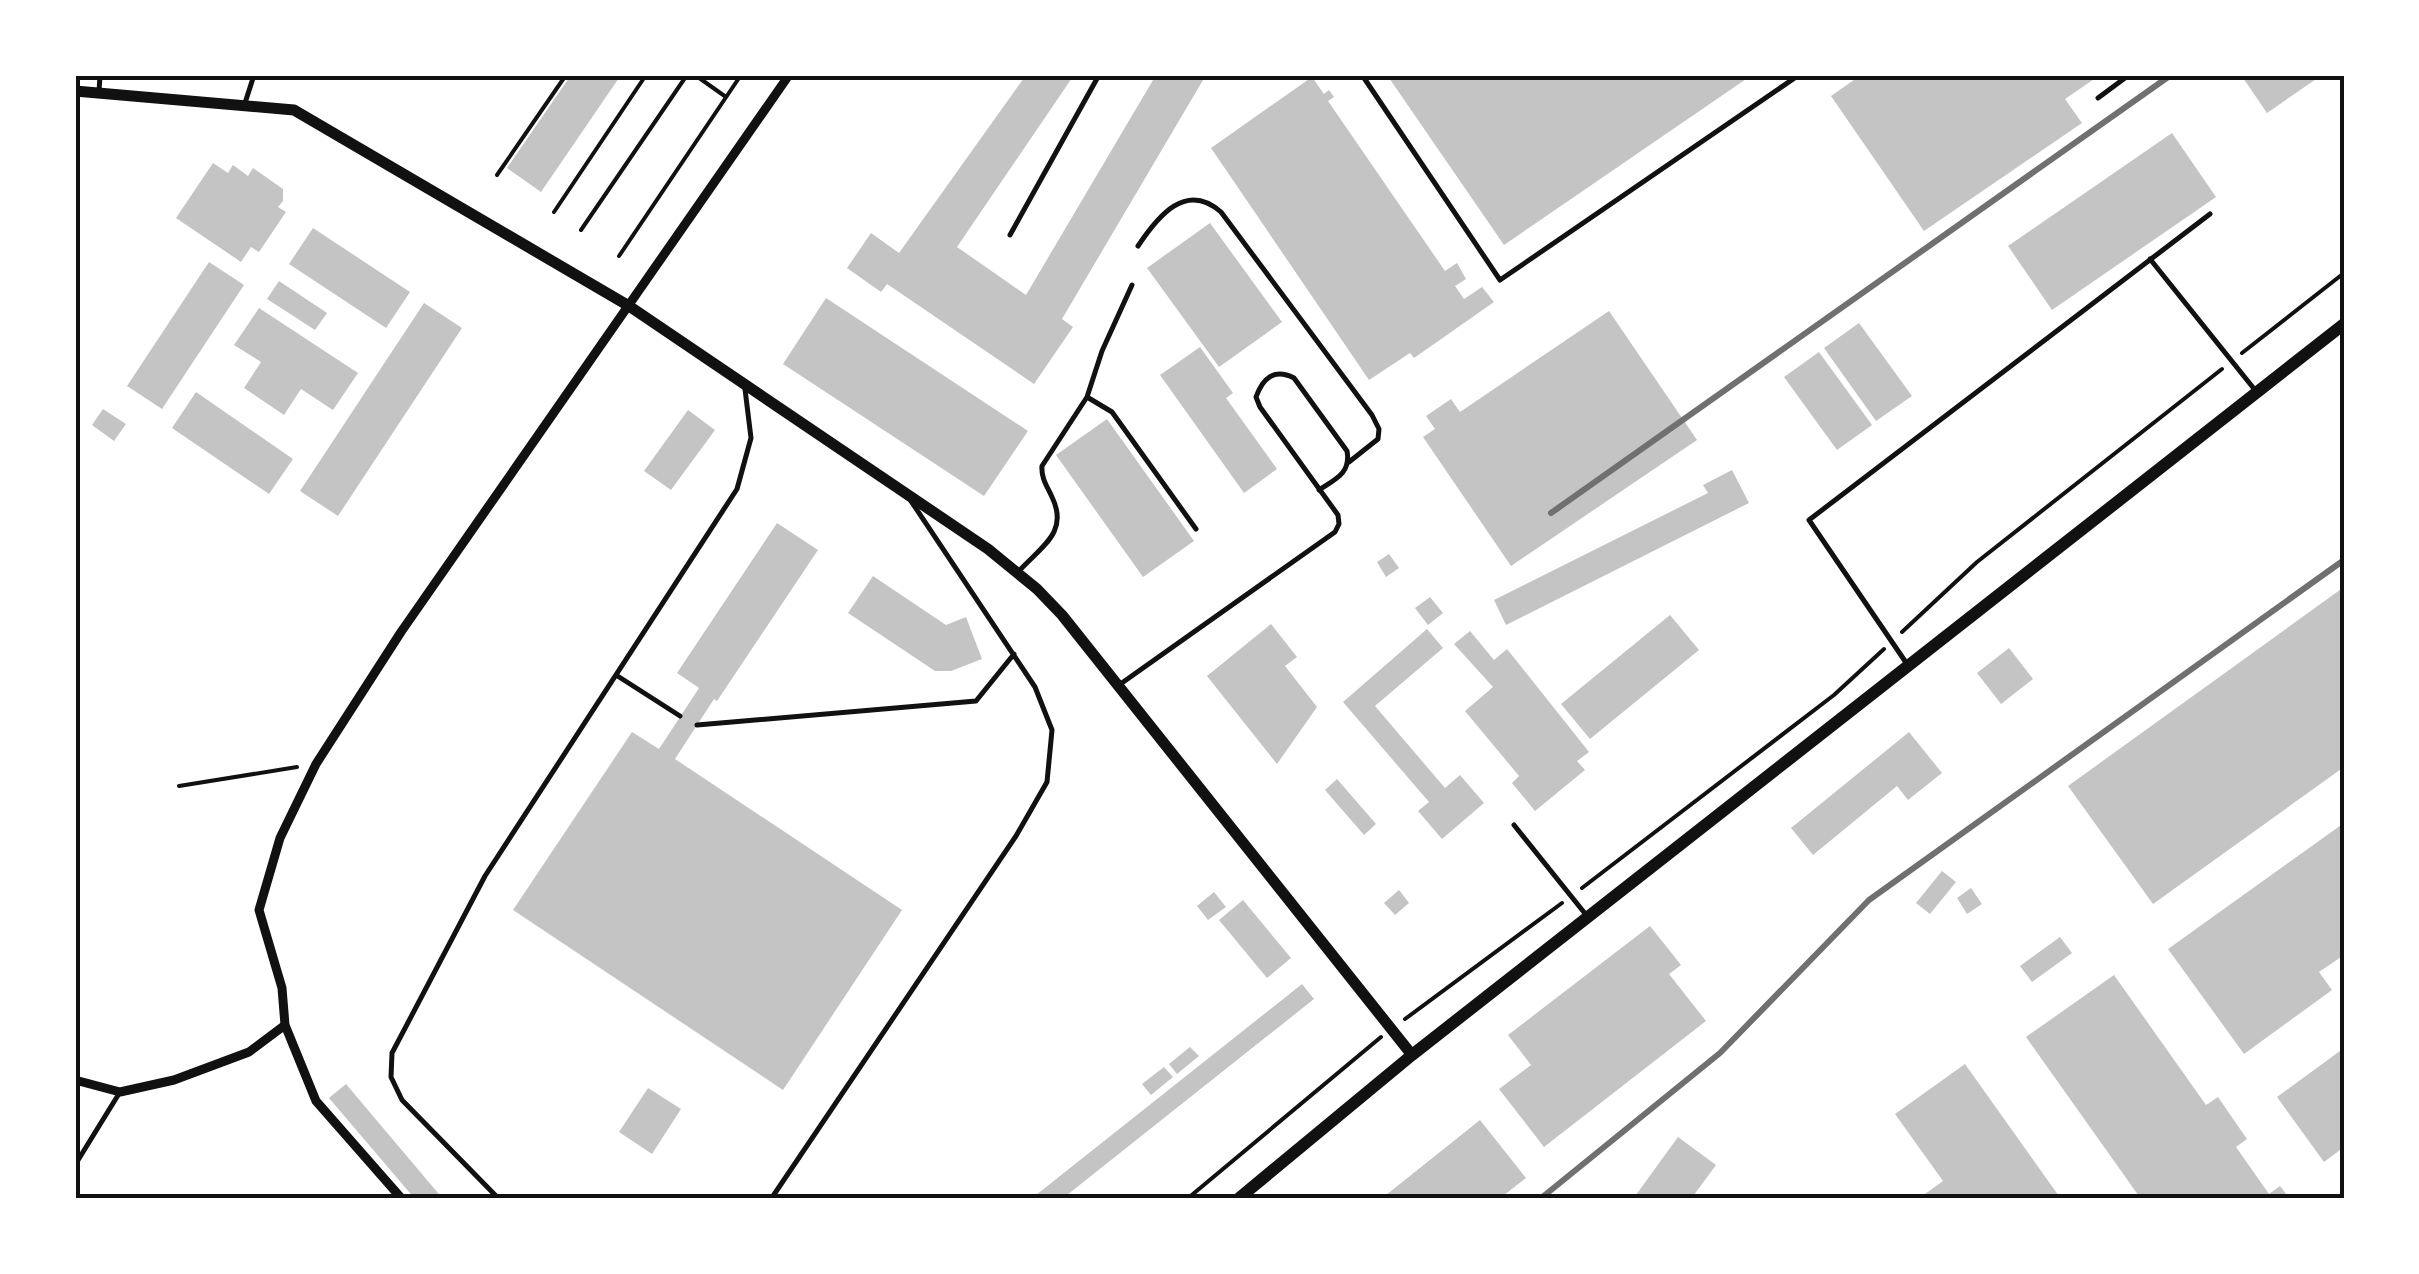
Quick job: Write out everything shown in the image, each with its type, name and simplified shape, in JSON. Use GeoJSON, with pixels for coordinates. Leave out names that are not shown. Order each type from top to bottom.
{"type":"FeatureCollection","features":[{"type":"Feature","properties":{"kind":"main road"},"geometry":{"type":"LineString","coordinates":[[1238,1199],[1412,1054],[2344,324]]}},
{"type":"Feature","properties":{"kind":"street"},"geometry":{"type":"LineString","coordinates":[[402,1199],[316,1102],[285,1025],[282,988],[259,910],[280,838],[316,764],[400,632],[790,75]]}},
{"type":"Feature","properties":{"kind":"street"},"geometry":{"type":"LineString","coordinates":[[75,90],[294,110],[629,306],[1018,572],[1062,615],[1412,1054]]}},
{"type":"Feature","properties":{"kind":"street"},"geometry":{"type":"LineString","coordinates":[[75,1080],[120,1092],[174,1080],[249,1052],[285,1025]]}},
{"type":"Feature","properties":{"kind":"lane"},"geometry":{"type":"LineString","coordinates":[[100,75],[100,93]]}},
{"type":"Feature","properties":{"kind":"lane"},"geometry":{"type":"LineString","coordinates":[[244,106],[254,75]]}},
{"type":"Feature","properties":{"kind":"lane"},"geometry":{"type":"LineString","coordinates":[[1010,235],[1100,75]]}},
{"type":"Feature","properties":{"kind":"lane"},"geometry":{"type":"LineString","coordinates":[[1362,75],[1500,280],[1798,75]]}},
{"type":"Feature","properties":{"kind":"lane"},"geometry":{"type":"LineString","coordinates":[[2098,98],[2129,75]]}},
{"type":"Feature","properties":{"kind":"lane"},"geometry":{"type":"LineString","coordinates":[[1138,246],[1148,230],[1180,202],[1196,197],[1221,212],[1372,415],[1378,430],[1378,439],[1349,462],[1343,474],[1320,490]]}},
{"type":"Feature","properties":{"kind":"lane"},"geometry":{"type":"LineString","coordinates":[[1909,666],[1809,520],[2210,214]]}},
{"type":"Feature","properties":{"kind":"lane"},"geometry":{"type":"LineString","coordinates":[[2150,259],[2256,393]]}},
{"type":"Feature","properties":{"kind":"lane"},"geometry":{"type":"LineString","coordinates":[[1018,572],[1057,529],[1060,518],[1041,474],[1042,466],[1087,397],[1102,351],[1132,285]]}},
{"type":"Feature","properties":{"kind":"lane"},"geometry":{"type":"LineString","coordinates":[[1116,686],[1335,532],[1339,524],[1338,515],[1260,408],[1256,397],[1261,383],[1283,372],[1294,378],[1347,451],[1349,462]]}},
{"type":"Feature","properties":{"kind":"lane"},"geometry":{"type":"LineString","coordinates":[[499,1199],[402,1100],[391,1077],[392,1053],[485,876],[737,489],[751,438],[744,386]]}},
{"type":"Feature","properties":{"kind":"lane"},"geometry":{"type":"LineString","coordinates":[[1087,397],[1112,412],[1196,529]]}},
{"type":"Feature","properties":{"kind":"lane"},"geometry":{"type":"LineString","coordinates":[[772,1199],[1016,836],[1046,782],[1052,759],[1052,730],[1035,687],[906,493]]}},
{"type":"Feature","properties":{"kind":"lane"},"geometry":{"type":"LineString","coordinates":[[697,725],[976,701],[1014,654]]}},
{"type":"Feature","properties":{"kind":"lane"},"geometry":{"type":"LineString","coordinates":[[616,675],[680,716]]}},
{"type":"Feature","properties":{"kind":"lane"},"geometry":{"type":"LineString","coordinates":[[1514,825],[1588,918]]}},
{"type":"Feature","properties":{"kind":"lane"},"geometry":{"type":"LineString","coordinates":[[75,1165],[120,1092]]}},
{"type":"Feature","properties":{"kind":"path"},"geometry":{"type":"LineString","coordinates":[[497,175],[566,75]]}},
{"type":"Feature","properties":{"kind":"path"},"geometry":{"type":"LineString","coordinates":[[554,212],[646,75]]}},
{"type":"Feature","properties":{"kind":"path"},"geometry":{"type":"LineString","coordinates":[[581,230],[687,75]]}},
{"type":"Feature","properties":{"kind":"path"},"geometry":{"type":"LineString","coordinates":[[695,75],[726,97]]}},
{"type":"Feature","properties":{"kind":"path"},"geometry":{"type":"LineString","coordinates":[[619,256],[741,75]]}},
{"type":"Feature","properties":{"kind":"path"},"geometry":{"type":"LineString","coordinates":[[1187,1199],[1391,1028],[1834,695],[1977,562],[2344,273]]}},
{"type":"Feature","properties":{"kind":"path"},"geometry":{"type":"LineString","coordinates":[[178,786],[316,764]]}},
{"type":"Feature","properties":{"kind":"building"},"geometry":{"type":"Polygon","coordinates":[[[571,75],[621,75],[541,192],[507,168],[571,75]]]}},
{"type":"Feature","properties":{"kind":"building"},"geometry":{"type":"Polygon","coordinates":[[[1026,75],[1074,75],[957,247],[1026,295],[1156,75],[1206,75],[1062,319],[1073,327],[1034,384],[887,284],[881,292],[847,268],[871,233],[899,253],[1026,75]]]}},
{"type":"Feature","properties":{"kind":"building"},"geometry":{"type":"Polygon","coordinates":[[[1387,75],[1752,75],[1504,245],[1387,75]]]}},
{"type":"Feature","properties":{"kind":"building"},"geometry":{"type":"Polygon","coordinates":[[[1861,75],[2100,75],[2065,99],[2082,123],[1924,231],[1831,96],[1861,75]]]}},
{"type":"Feature","properties":{"kind":"building"},"geometry":{"type":"Polygon","coordinates":[[[2241,75],[2322,75],[2267,113],[2241,75]]]}},
{"type":"Feature","properties":{"kind":"building"},"geometry":{"type":"Polygon","coordinates":[[[1312,77],[1324,94],[1329,90],[1334,97],[1328,101],[1445,271],[1457,263],[1466,279],[1455,286],[1464,299],[1482,287],[1494,302],[1414,358],[1410,353],[1369,380],[1211,148],[1312,77]]]}},
{"type":"Feature","properties":{"kind":"building"},"geometry":{"type":"Polygon","coordinates":[[[2172,133],[2216,197],[2052,310],[2008,246],[2172,133]]]}},
{"type":"Feature","properties":{"kind":"building"},"geometry":{"type":"Polygon","coordinates":[[[213,163],[228,173],[233,165],[248,176],[253,168],[283,189],[283,201],[278,207],[286,212],[259,252],[251,247],[241,262],[176,218],[213,163]]]}},
{"type":"Feature","properties":{"kind":"building"},"geometry":{"type":"Polygon","coordinates":[[[1210,223],[1282,322],[1219,367],[1147,268],[1210,223]]]}},
{"type":"Feature","properties":{"kind":"building"},"geometry":{"type":"Polygon","coordinates":[[[313,228],[410,292],[386,328],[289,264],[313,228]]]}},
{"type":"Feature","properties":{"kind":"building"},"geometry":{"type":"Polygon","coordinates":[[[209,262],[244,285],[162,409],[127,386],[209,262]]]}},
{"type":"Feature","properties":{"kind":"building"},"geometry":{"type":"Polygon","coordinates":[[[279,281],[327,313],[315,330],[267,299],[279,281]]]}},
{"type":"Feature","properties":{"kind":"building"},"geometry":{"type":"Polygon","coordinates":[[[826,298],[1028,431],[984,496],[783,364],[826,298]]]}},
{"type":"Feature","properties":{"kind":"building"},"geometry":{"type":"Polygon","coordinates":[[[424,303],[462,328],[338,516],[300,491],[424,303]]]}},
{"type":"Feature","properties":{"kind":"building"},"geometry":{"type":"Polygon","coordinates":[[[259,308],[358,373],[333,410],[301,389],[284,415],[244,388],[261,362],[234,345],[259,308]]]}},
{"type":"Feature","properties":{"kind":"building"},"geometry":{"type":"Polygon","coordinates":[[[1609,311],[1697,440],[1511,566],[1423,437],[1435,429],[1426,416],[1451,399],[1460,412],[1609,311]]]}},
{"type":"Feature","properties":{"kind":"building"},"geometry":{"type":"Polygon","coordinates":[[[1859,323],[1912,396],[1876,421],[1824,348],[1859,323]]]}},
{"type":"Feature","properties":{"kind":"building"},"geometry":{"type":"Polygon","coordinates":[[[1200,347],[1233,393],[1226,398],[1277,469],[1244,493],[1160,375],[1200,347]]]}},
{"type":"Feature","properties":{"kind":"building"},"geometry":{"type":"Polygon","coordinates":[[[1819,352],[1872,425],[1837,450],[1784,377],[1819,352]]]}},
{"type":"Feature","properties":{"kind":"building"},"geometry":{"type":"Polygon","coordinates":[[[196,392],[293,459],[269,494],[172,428],[196,392]]]}},
{"type":"Feature","properties":{"kind":"building"},"geometry":{"type":"Polygon","coordinates":[[[103,409],[126,424],[114,441],[92,425],[103,409]]]}},
{"type":"Feature","properties":{"kind":"building"},"geometry":{"type":"Polygon","coordinates":[[[688,410],[715,430],[671,490],[644,471],[688,410]]]}},
{"type":"Feature","properties":{"kind":"building"},"geometry":{"type":"Polygon","coordinates":[[[1107,419],[1194,541],[1143,577],[1056,455],[1107,419]]]}},
{"type":"Feature","properties":{"kind":"building"},"geometry":{"type":"Polygon","coordinates":[[[1732,470],[1749,503],[1506,625],[1494,600],[1708,493],[1703,485],[1732,470]]]}},
{"type":"Feature","properties":{"kind":"building"},"geometry":{"type":"Polygon","coordinates":[[[777,523],[818,550],[675,759],[902,910],[783,1090],[513,910],[632,732],[659,749],[699,688],[677,673],[777,523]]]}},
{"type":"Feature","properties":{"kind":"building"},"geometry":{"type":"Polygon","coordinates":[[[1389,554],[1399,568],[1386,577],[1377,562],[1389,554]]]}},
{"type":"Feature","properties":{"kind":"building"},"geometry":{"type":"Polygon","coordinates":[[[873,576],[946,625],[966,617],[982,659],[951,671],[935,671],[848,613],[873,576]]]}},
{"type":"Feature","properties":{"kind":"building"},"geometry":{"type":"Polygon","coordinates":[[[2344,587],[2344,767],[2153,904],[2068,786],[2344,587]]]}},
{"type":"Feature","properties":{"kind":"building"},"geometry":{"type":"Polygon","coordinates":[[[1430,597],[1443,613],[1428,625],[1415,608],[1430,597]]]}},
{"type":"Feature","properties":{"kind":"building"},"geometry":{"type":"Polygon","coordinates":[[[1670,615],[1699,650],[1590,739],[1561,704],[1670,615]]]}},
{"type":"Feature","properties":{"kind":"building"},"geometry":{"type":"Polygon","coordinates":[[[1271,624],[1297,657],[1285,666],[1317,707],[1277,764],[1207,676],[1271,624]]]}},
{"type":"Feature","properties":{"kind":"building"},"geometry":{"type":"Polygon","coordinates":[[[1427,629],[1443,648],[1375,706],[1445,788],[1460,775],[1484,803],[1442,839],[1418,811],[1429,802],[1343,702],[1427,629]]]}},
{"type":"Feature","properties":{"kind":"building"},"geometry":{"type":"Polygon","coordinates":[[[1470,631],[1494,660],[1507,649],[1589,752],[1577,761],[1585,770],[1535,811],[1512,783],[1519,776],[1465,711],[1493,687],[1454,644],[1470,631]]]}},
{"type":"Feature","properties":{"kind":"building"},"geometry":{"type":"Polygon","coordinates":[[[2009,648],[2033,679],[2001,704],[1977,673],[2009,648]]]}},
{"type":"Feature","properties":{"kind":"building"},"geometry":{"type":"Polygon","coordinates":[[[1909,732],[1942,773],[1908,800],[1897,786],[1813,855],[1791,828],[1909,732]]]}},
{"type":"Feature","properties":{"kind":"building"},"geometry":{"type":"Polygon","coordinates":[[[1337,779],[1376,824],[1364,835],[1325,790],[1337,779]]]}},
{"type":"Feature","properties":{"kind":"building"},"geometry":{"type":"Polygon","coordinates":[[[2344,823],[2344,955],[2319,972],[2332,990],[2244,1054],[2168,949],[2344,823]]]}},
{"type":"Feature","properties":{"kind":"building"},"geometry":{"type":"Polygon","coordinates":[[[1942,871],[1956,882],[1930,914],[1916,903],[1942,871]]]}},
{"type":"Feature","properties":{"kind":"building"},"geometry":{"type":"Polygon","coordinates":[[[1971,888],[1982,904],[1967,914],[1957,898],[1971,888]]]}},
{"type":"Feature","properties":{"kind":"building"},"geometry":{"type":"Polygon","coordinates":[[[1399,890],[1409,903],[1395,915],[1384,903],[1399,890]]]}},
{"type":"Feature","properties":{"kind":"building"},"geometry":{"type":"Polygon","coordinates":[[[1214,892],[1226,907],[1208,920],[1197,906],[1214,892]]]}},
{"type":"Feature","properties":{"kind":"building"},"geometry":{"type":"Polygon","coordinates":[[[1243,900],[1291,958],[1267,978],[1219,920],[1243,900]]]}},
{"type":"Feature","properties":{"kind":"building"},"geometry":{"type":"Polygon","coordinates":[[[1650,926],[1681,965],[1669,974],[1706,1021],[1544,1147],[1499,1089],[1531,1065],[1508,1035],[1650,926]]]}},
{"type":"Feature","properties":{"kind":"building"},"geometry":{"type":"Polygon","coordinates":[[[2060,937],[2072,953],[2032,982],[2020,966],[2060,937]]]}},
{"type":"Feature","properties":{"kind":"building"},"geometry":{"type":"Polygon","coordinates":[[[2114,975],[2206,1105],[2218,1097],[2247,1139],[2236,1147],[2269,1194],[2280,1186],[2290,1199],[2141,1199],[2026,1037],[2114,975]]]}},
{"type":"Feature","properties":{"kind":"building"},"geometry":{"type":"Polygon","coordinates":[[[1302,984],[1314,999],[1062,1199],[1031,1199],[1302,984]]]}},
{"type":"Feature","properties":{"kind":"building"},"geometry":{"type":"Polygon","coordinates":[[[1190,1047],[1199,1056],[1177,1074],[1169,1064],[1190,1047]]]}},
{"type":"Feature","properties":{"kind":"building"},"geometry":{"type":"Polygon","coordinates":[[[2344,1048],[2344,1147],[2324,1162],[2277,1097],[2344,1048]]]}},
{"type":"Feature","properties":{"kind":"building"},"geometry":{"type":"Polygon","coordinates":[[[1965,1064],[2061,1199],[1918,1199],[1943,1181],[1895,1114],[1965,1064]]]}},
{"type":"Feature","properties":{"kind":"building"},"geometry":{"type":"Polygon","coordinates":[[[1164,1067],[1173,1077],[1151,1095],[1142,1084],[1164,1067]]]}},
{"type":"Feature","properties":{"kind":"building"},"geometry":{"type":"Polygon","coordinates":[[[346,1084],[443,1199],[415,1199],[329,1098],[346,1084]]]}},
{"type":"Feature","properties":{"kind":"building"},"geometry":{"type":"Polygon","coordinates":[[[648,1088],[681,1109],[652,1154],[619,1132],[648,1088]]]}},
{"type":"Feature","properties":{"kind":"building"},"geometry":{"type":"Polygon","coordinates":[[[1480,1120],[1526,1178],[1499,1199],[1381,1199],[1480,1120]]]}},
{"type":"Feature","properties":{"kind":"building"},"geometry":{"type":"Polygon","coordinates":[[[1678,1137],[1716,1165],[1691,1199],[1633,1199],[1678,1137]]]}},
{"type":"Feature","properties":{"kind":"railway"},"geometry":{"type":"LineString","coordinates":[[1551,513],[2171,75]]}},
{"type":"Feature","properties":{"kind":"railway"},"geometry":{"type":"LineString","coordinates":[[1540,1199],[1720,1053],[1869,900],[2344,560]]}}]}
